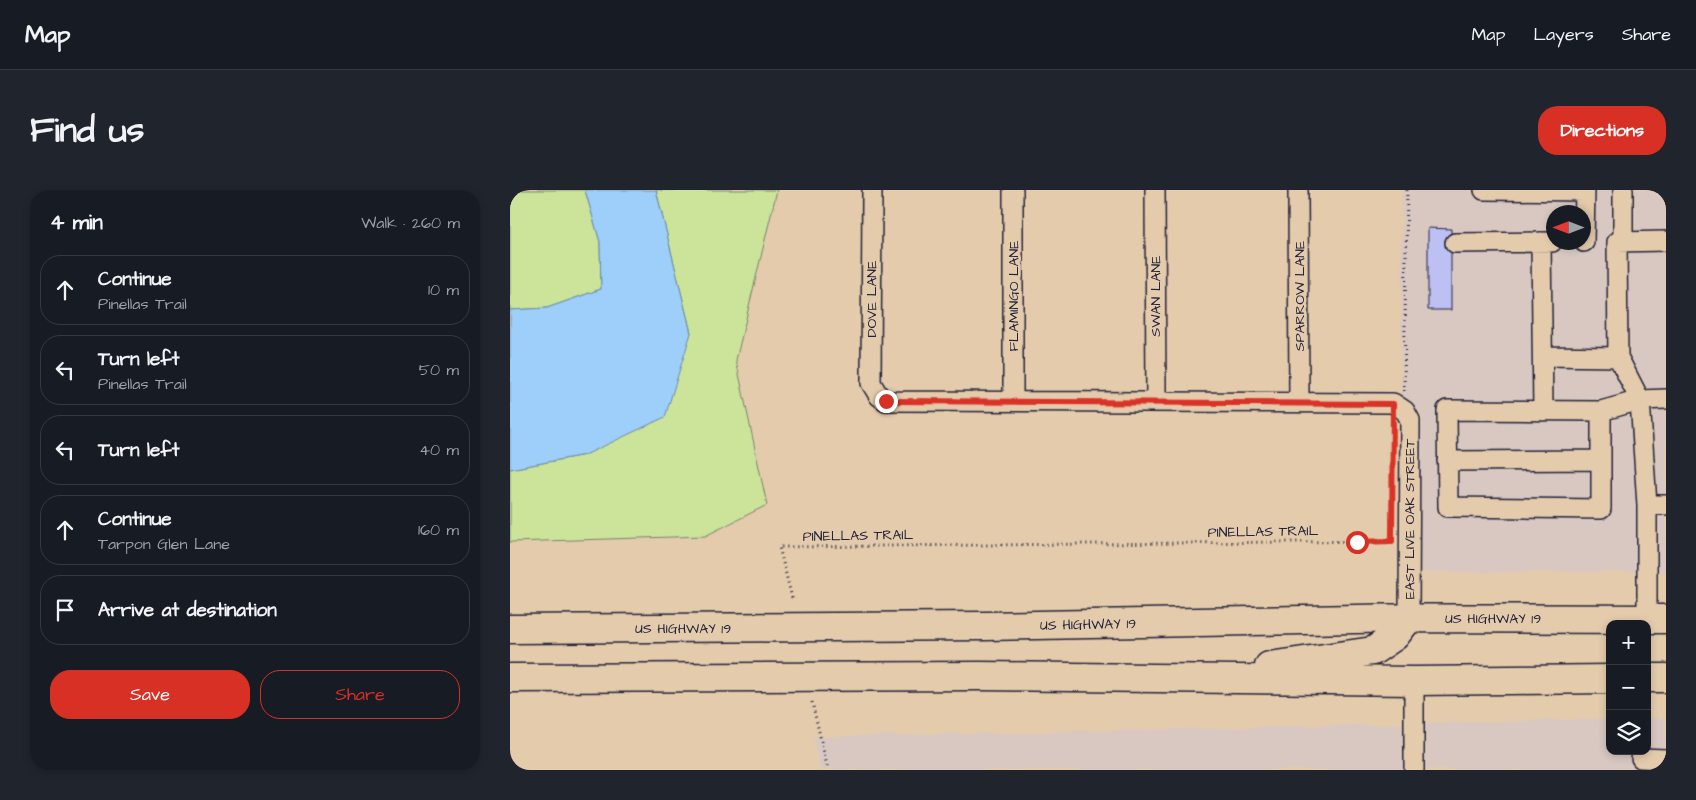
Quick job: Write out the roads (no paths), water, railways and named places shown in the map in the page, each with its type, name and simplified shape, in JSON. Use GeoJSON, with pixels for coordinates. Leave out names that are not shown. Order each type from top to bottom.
{"type":"FeatureCollection","features":[{"type":"Feature","properties":{"kind":"highway","name":"US HIGHWAY 19"},"geometry":{"type":"LineString","coordinates":[[510,629],[966,626],[1409,618],[1657,619]]}},
{"type":"Feature","properties":{"kind":"highway"},"geometry":{"type":"LineString","coordinates":[[1185,678],[1373,650],[1395,636],[1409,618]]}},
{"type":"Feature","properties":{"kind":"highway"},"geometry":{"type":"LineString","coordinates":[[510,678],[1185,678],[1414,681],[1606,679]]}},
{"type":"Feature","properties":{"kind":"highway"},"geometry":{"type":"LineString","coordinates":[[1651,678],[1666,678]]}},
{"type":"Feature","properties":{"kind":"street","name":"DOVE LANE"},"geometry":{"type":"LineString","coordinates":[[872,190],[871,383],[878,396],[886,401],[1012,401]]}},
{"type":"Feature","properties":{"kind":"street","name":"FLAMINGO LANE"},"geometry":{"type":"LineString","coordinates":[[1012,401],[1013,190]]}},
{"type":"Feature","properties":{"kind":"street","name":"SWAN LANE"},"geometry":{"type":"LineString","coordinates":[[1155,190],[1156,401]]}},
{"type":"Feature","properties":{"kind":"street","name":"SPARROW LANE"},"geometry":{"type":"LineString","coordinates":[[1298,190],[1299,401]]}},
{"type":"Feature","properties":{"kind":"street"},"geometry":{"type":"LineString","coordinates":[[1484,190],[1585,190],[1585,205]]}},
{"type":"Feature","properties":{"kind":"street"},"geometry":{"type":"LineString","coordinates":[[1623,190],[1618,357],[1640,400],[1657,619]]}},
{"type":"Feature","properties":{"kind":"street"},"geometry":{"type":"LineString","coordinates":[[1591,242],[1666,241]]}},
{"type":"Feature","properties":{"kind":"street"},"geometry":{"type":"LineString","coordinates":[[1455,243],[1546,242]]}},
{"type":"Feature","properties":{"kind":"street"},"geometry":{"type":"LineString","coordinates":[[1543,411],[1547,250]]}},
{"type":"Feature","properties":{"kind":"street"},"geometry":{"type":"LineString","coordinates":[[1543,356],[1618,357]]}},
{"type":"Feature","properties":{"kind":"street"},"geometry":{"type":"LineString","coordinates":[[1601,411],[1601,509],[1448,507],[1447,410],[1601,411],[1640,400],[1666,399]]}},
{"type":"Feature","properties":{"kind":"street"},"geometry":{"type":"LineString","coordinates":[[1012,401],[1299,401]]}},
{"type":"Feature","properties":{"kind":"street","name":"EAST LIVE OAK STREET"},"geometry":{"type":"LineString","coordinates":[[1299,401],[1393,404],[1402,408],[1410,420],[1409,618]]}},
{"type":"Feature","properties":{"kind":"street"},"geometry":{"type":"LineString","coordinates":[[1447,461],[1601,460]]}},
{"type":"Feature","properties":{"kind":"street"},"geometry":{"type":"LineString","coordinates":[[1647,505],[1666,505]]}},
{"type":"Feature","properties":{"kind":"street"},"geometry":{"type":"LineString","coordinates":[[1414,681],[1414,770]]}},
{"type":"Feature","properties":{"kind":"street"},"geometry":{"type":"LineString","coordinates":[[1641,760],[1666,759]]}},
{"type":"Feature","properties":{"kind":"water"},"geometry":{"type":"Polygon","coordinates":[[[585,190],[656,190],[691,333],[665,417],[585,455],[510,469],[510,310],[547,308],[601,289],[600,242],[585,190]]]}}]}
